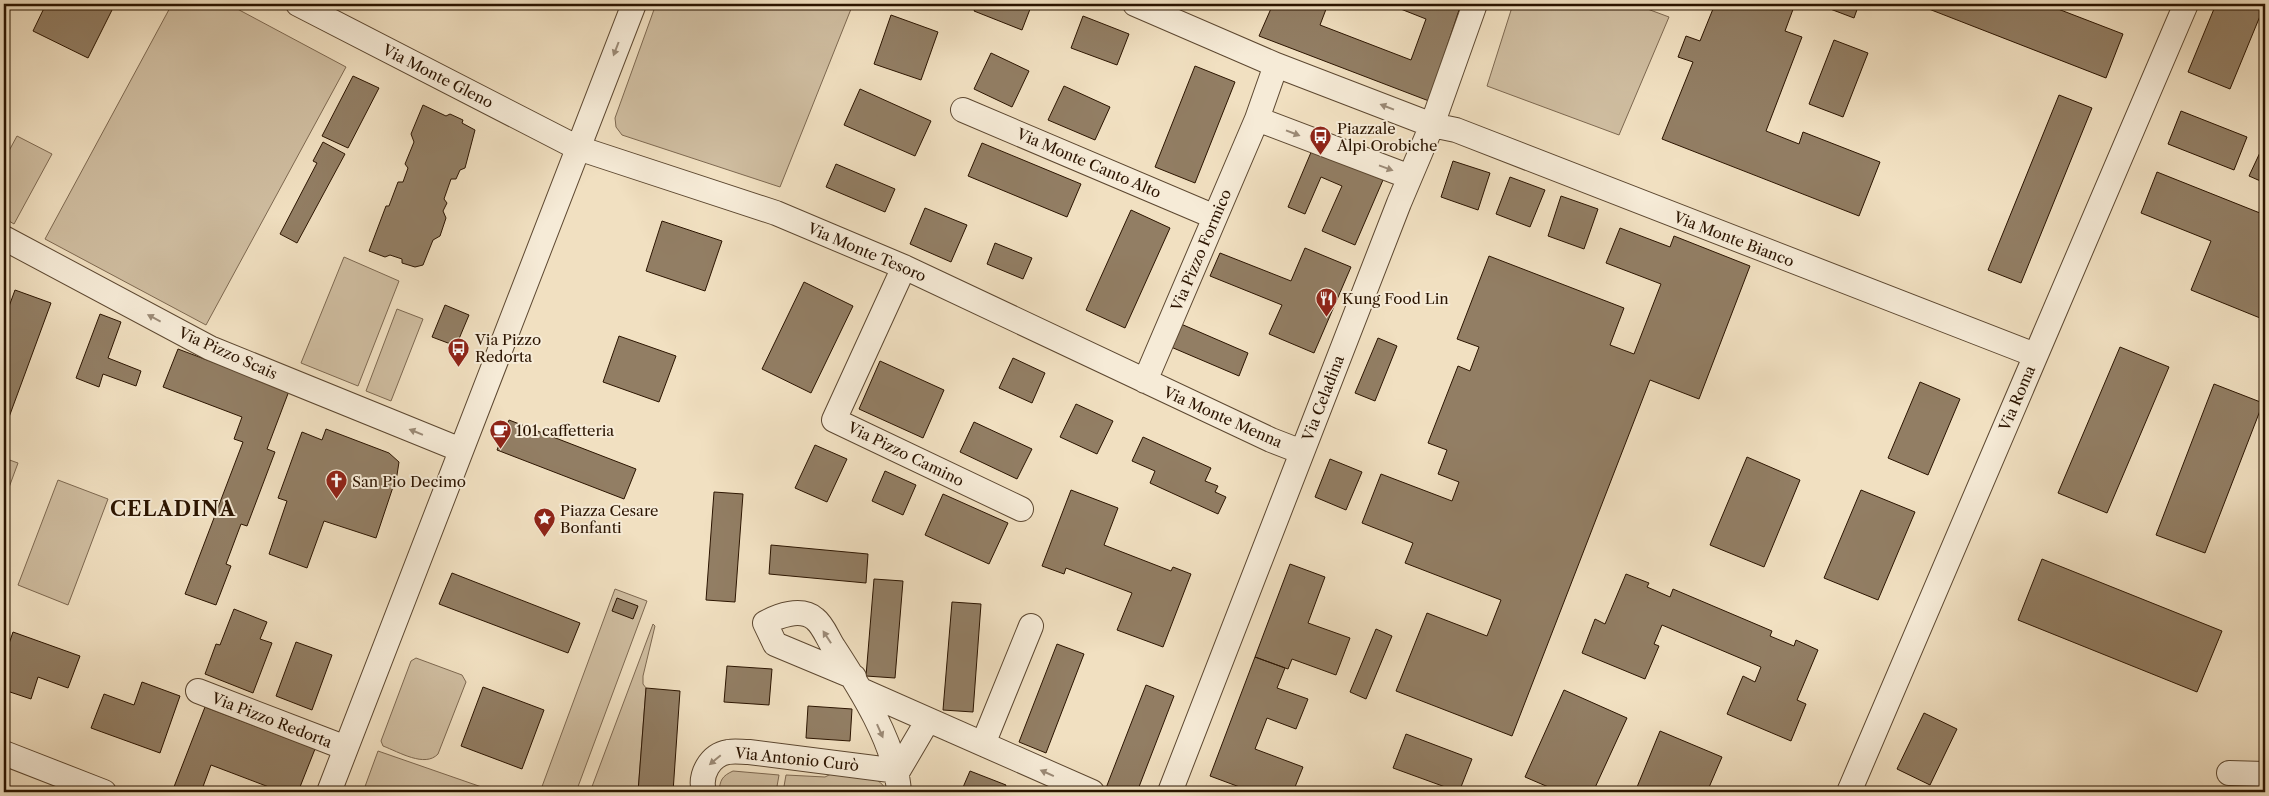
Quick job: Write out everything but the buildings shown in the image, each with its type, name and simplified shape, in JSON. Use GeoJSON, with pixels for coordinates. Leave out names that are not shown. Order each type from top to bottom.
{"type":"FeatureCollection","features":[{"type":"Feature","properties":{"kind":"street","name":"Via Monte Gleno"},"geometry":{"type":"LineString","coordinates":[[298,4],[578,148]]}},
{"type":"Feature","properties":{"kind":"street","name":"Via Pizzo Redorta"},"geometry":{"type":"LineString","coordinates":[[329,792],[634,4]]}},
{"type":"Feature","properties":{"kind":"street","name":"Via Monte Bianco"},"geometry":{"type":"LineString","coordinates":[[1135,4],[1276,65],[1432,125],[1456,130],[2035,355]]}},
{"type":"Feature","properties":{"kind":"street","name":"Via Celadina"},"geometry":{"type":"LineString","coordinates":[[1170,792],[1432,125],[1475,4]]}},
{"type":"Feature","properties":{"kind":"street","name":"Via Roma"},"geometry":{"type":"LineString","coordinates":[[1850,792],[2186,4]]}},
{"type":"Feature","properties":{"kind":"street","name":"Via Pizzo Formico"},"geometry":{"type":"LineString","coordinates":[[1144,381],[1257,119],[1276,65]]}},
{"type":"Feature","properties":{"kind":"street","name":"Via Monte Canto Alto"},"geometry":{"type":"LineString","coordinates":[[962,110],[1215,216]]}},
{"type":"Feature","properties":{"kind":"street"},"geometry":{"type":"LineString","coordinates":[[1257,119],[1410,177]]}},
{"type":"Feature","properties":{"kind":"street","name":"Via Monte Tesoro"},"geometry":{"type":"LineString","coordinates":[[578,148],[776,213],[904,267],[1144,381]]}},
{"type":"Feature","properties":{"kind":"street","name":"Via Pizzo Scais"},"geometry":{"type":"LineString","coordinates":[[4,238],[210,348],[461,450]]}},
{"type":"Feature","properties":{"kind":"street","name":"Via Pizzo Camino"},"geometry":{"type":"LineString","coordinates":[[904,267],[834,420],[1020,509]]}},
{"type":"Feature","properties":{"kind":"street","name":"Via Monte Menna"},"geometry":{"type":"LineString","coordinates":[[1144,381],[1270,440],[1302,452]]}},
{"type":"Feature","properties":{"kind":"street"},"geometry":{"type":"LineString","coordinates":[[983,744],[1031,626]]}},
{"type":"Feature","properties":{"kind":"street"},"geometry":{"type":"LineString","coordinates":[[898,782],[859,684],[928,720],[1092,792]]}},
{"type":"Feature","properties":{"kind":"street","name":"Via Pizzo Redorta"},"geometry":{"type":"LineString","coordinates":[[198,691],[346,748]]}},
{"type":"Feature","properties":{"kind":"street"},"geometry":{"type":"LineString","coordinates":[[898,782],[928,720]]}},
{"type":"Feature","properties":{"kind":"street","name":"Via Antonio Curò"},"geometry":{"type":"LineString","coordinates":[[704,792],[703,775],[715,757],[727,752],[749,752],[898,782]]}},
{"type":"Feature","properties":{"kind":"street"},"geometry":{"type":"LineString","coordinates":[[4,754],[104,792]]}},
{"type":"Feature","properties":{"kind":"street"},"geometry":{"type":"LineString","coordinates":[[2229,773],[2265,774]]}},
{"type":"Feature","properties":{"kind":"shaded area"},"geometry":{"type":"Polygon","coordinates":[[[172,4],[228,4],[346,67],[206,325],[45,239],[172,4]]]}},
{"type":"Feature","properties":{"kind":"shaded area"},"geometry":{"type":"Polygon","coordinates":[[[656,4],[853,4],[780,187],[622,135],[616,127],[615,118],[656,4]]]}},
{"type":"Feature","properties":{"kind":"shaded area"},"geometry":{"type":"Polygon","coordinates":[[[1513,4],[1634,4],[1669,17],[1619,135],[1487,86],[1513,4]]]}},
{"type":"Feature","properties":{"kind":"shaded area"},"geometry":{"type":"Polygon","coordinates":[[[17,136],[52,154],[14,224],[4,218],[4,160],[17,136]]]}},
{"type":"Feature","properties":{"kind":"shaded area"},"geometry":{"type":"Polygon","coordinates":[[[344,257],[399,281],[358,386],[301,363],[344,257]]]}},
{"type":"Feature","properties":{"kind":"shaded area"},"geometry":{"type":"Polygon","coordinates":[[[397,309],[423,319],[391,401],[366,391],[397,309]]]}},
{"type":"Feature","properties":{"kind":"shaded area"},"geometry":{"type":"Polygon","coordinates":[[[4,458],[18,463],[4,501],[4,458]]]}},
{"type":"Feature","properties":{"kind":"shaded area"},"geometry":{"type":"Polygon","coordinates":[[[58,480],[108,499],[68,605],[18,585],[58,480]]]}},
{"type":"Feature","properties":{"kind":"shaded area"},"geometry":{"type":"Polygon","coordinates":[[[615,589],[647,601],[576,792],[540,792],[615,589]]]}},
{"type":"Feature","properties":{"kind":"shaded area"},"geometry":{"type":"Polygon","coordinates":[[[653,624],[655,626],[643,676],[643,684],[646,688],[638,792],[590,792],[653,624]]]}},
{"type":"Feature","properties":{"kind":"shaded area"},"geometry":{"type":"Polygon","coordinates":[[[416,658],[462,675],[466,682],[438,754],[426,760],[404,755],[383,746],[381,741],[411,661],[416,658]]]}},
{"type":"Feature","properties":{"kind":"shaded area"},"geometry":{"type":"Polygon","coordinates":[[[378,751],[496,792],[363,792],[378,751]]]}},
{"type":"Feature","properties":{"kind":"shaded area"},"geometry":{"type":"Polygon","coordinates":[[[733,771],[779,775],[776,792],[719,792],[722,779],[733,771]]]}},
{"type":"Feature","properties":{"kind":"shaded area"},"geometry":{"type":"Polygon","coordinates":[[[833,773],[857,774],[871,777],[878,780],[887,792],[783,792],[786,775],[825,777],[833,773]]]}},
{"type":"Feature","properties":{"kind":"place","name":"Piazzale Alpi Orobiche"},"geometry":{"type":"Point","coordinates":[1321,156]}},
{"type":"Feature","properties":{"kind":"place","name":"Kung Food Lin"},"geometry":{"type":"Point","coordinates":[1326,317]}},
{"type":"Feature","properties":{"kind":"place","name":"Via Pizzo Redorta"},"geometry":{"type":"Point","coordinates":[459,367]}},
{"type":"Feature","properties":{"kind":"place","name":"101 caffetteria"},"geometry":{"type":"Point","coordinates":[500,449]}},
{"type":"Feature","properties":{"kind":"place","name":"San Pio Decimo"},"geometry":{"type":"Point","coordinates":[336,500]}},
{"type":"Feature","properties":{"kind":"place","name":"Piazza Cesare Bonfanti"},"geometry":{"type":"Point","coordinates":[544,538]}},
{"type":"Feature","properties":{"kind":"district","name":"CELADINA"},"geometry":{"type":"Point","coordinates":[173,509]}}]}
